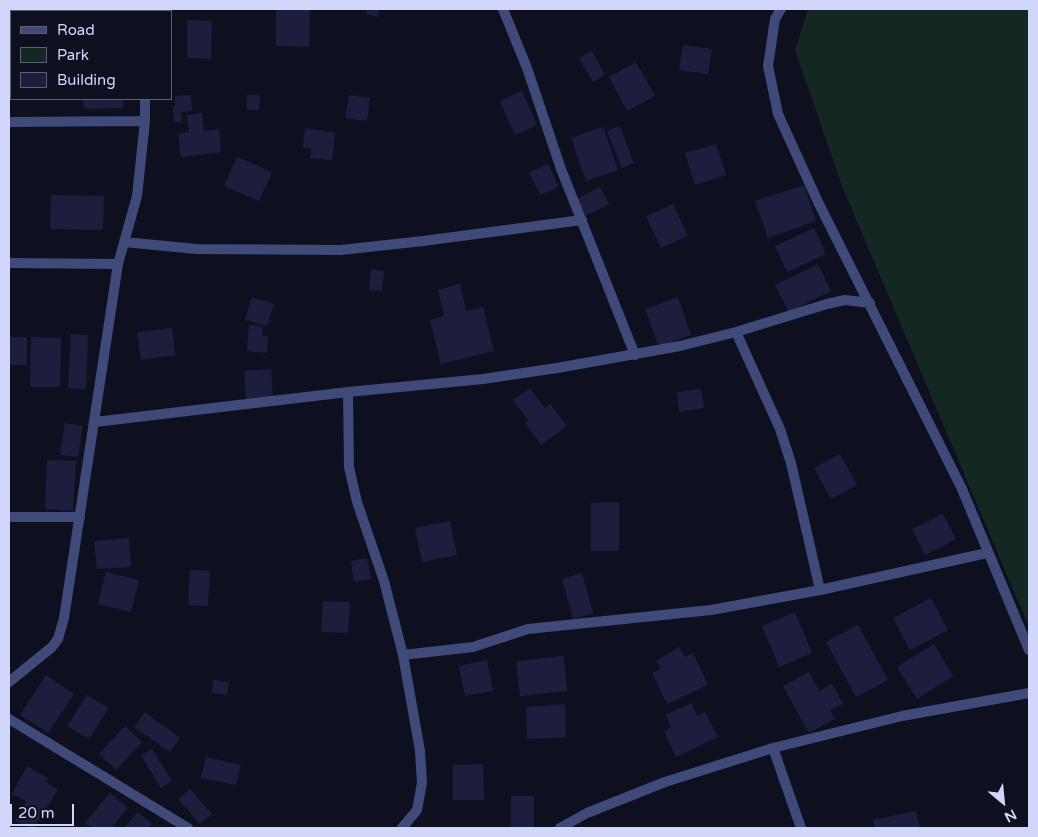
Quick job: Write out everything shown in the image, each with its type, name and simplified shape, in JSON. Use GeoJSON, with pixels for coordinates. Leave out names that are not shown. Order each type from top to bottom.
{"type":"FeatureCollection","features":[{"type":"Feature","properties":{"kind":"street"},"geometry":{"type":"LineString","coordinates":[[503,9],[527,68],[561,169],[634,354]]}},
{"type":"Feature","properties":{"kind":"street"},"geometry":{"type":"LineString","coordinates":[[781,9],[775,19],[768,66],[778,114],[818,202],[962,489],[987,553],[1029,650]]}},
{"type":"Feature","properties":{"kind":"street"},"geometry":{"type":"LineString","coordinates":[[9,682],[52,647],[58,639],[64,618],[118,264],[137,196],[145,121],[144,100]]}},
{"type":"Feature","properties":{"kind":"street"},"geometry":{"type":"LineString","coordinates":[[9,122],[145,121]]}},
{"type":"Feature","properties":{"kind":"street"},"geometry":{"type":"LineString","coordinates":[[124,242],[196,249],[341,250],[423,242],[582,220]]}},
{"type":"Feature","properties":{"kind":"street"},"geometry":{"type":"LineString","coordinates":[[9,263],[118,264]]}},
{"type":"Feature","properties":{"kind":"street"},"geometry":{"type":"LineString","coordinates":[[95,422],[348,392],[483,379],[680,346],[736,332],[845,300],[870,303]]}},
{"type":"Feature","properties":{"kind":"street"},"geometry":{"type":"LineString","coordinates":[[736,332],[786,446],[820,590]]}},
{"type":"Feature","properties":{"kind":"street"},"geometry":{"type":"LineString","coordinates":[[348,392],[349,467],[360,509],[384,581],[403,655],[420,751],[422,784],[417,810],[402,828]]}},
{"type":"Feature","properties":{"kind":"street"},"geometry":{"type":"LineString","coordinates":[[9,517],[80,517]]}},
{"type":"Feature","properties":{"kind":"street"},"geometry":{"type":"LineString","coordinates":[[403,655],[473,647],[528,629],[711,610],[820,590],[987,553]]}},
{"type":"Feature","properties":{"kind":"street"},"geometry":{"type":"LineString","coordinates":[[560,828],[586,813],[665,782],[773,748],[902,716],[1029,693]]}},
{"type":"Feature","properties":{"kind":"street"},"geometry":{"type":"LineString","coordinates":[[9,719],[188,828]]}},
{"type":"Feature","properties":{"kind":"street"},"geometry":{"type":"LineString","coordinates":[[773,748],[801,828]]}},
{"type":"Feature","properties":{"kind":"green space"},"geometry":{"type":"Polygon","coordinates":[[[808,9],[1029,9],[1029,627],[842,186],[795,50],[808,9]]]}},
{"type":"Feature","properties":{"kind":"building"},"geometry":{"type":"Polygon","coordinates":[[[276,9],[310,9],[309,47],[276,46],[276,9]]]}},
{"type":"Feature","properties":{"kind":"building"},"geometry":{"type":"Polygon","coordinates":[[[367,9],[379,9],[377,17],[366,14],[367,9]]]}},
{"type":"Feature","properties":{"kind":"building"},"geometry":{"type":"Polygon","coordinates":[[[187,20],[212,21],[211,59],[187,58],[187,20]]]}},
{"type":"Feature","properties":{"kind":"building"},"geometry":{"type":"Polygon","coordinates":[[[683,45],[712,49],[708,74],[679,70],[683,45]]]}},
{"type":"Feature","properties":{"kind":"building"},"geometry":{"type":"Polygon","coordinates":[[[592,51],[605,75],[593,82],[579,58],[592,51]]]}},
{"type":"Feature","properties":{"kind":"building"},"geometry":{"type":"Polygon","coordinates":[[[9,55],[10,55],[10,72],[9,55]]]}},
{"type":"Feature","properties":{"kind":"building"},"geometry":{"type":"Polygon","coordinates":[[[636,62],[655,96],[627,111],[609,77],[636,62]]]}},
{"type":"Feature","properties":{"kind":"building"},"geometry":{"type":"Polygon","coordinates":[[[522,91],[537,125],[515,135],[500,101],[522,91]]]}},
{"type":"Feature","properties":{"kind":"building"},"geometry":{"type":"Polygon","coordinates":[[[191,95],[192,111],[181,112],[182,122],[174,122],[173,106],[175,106],[175,96],[191,95]]]}},
{"type":"Feature","properties":{"kind":"building"},"geometry":{"type":"Polygon","coordinates":[[[247,95],[260,95],[259,110],[247,110],[247,95]]]}},
{"type":"Feature","properties":{"kind":"building"},"geometry":{"type":"Polygon","coordinates":[[[349,95],[370,98],[367,121],[345,118],[349,95]]]}},
{"type":"Feature","properties":{"kind":"building"},"geometry":{"type":"Polygon","coordinates":[[[83,100],[123,100],[123,108],[84,109],[83,100]]]}},
{"type":"Feature","properties":{"kind":"building"},"geometry":{"type":"Polygon","coordinates":[[[202,113],[204,131],[219,129],[221,152],[181,157],[178,134],[189,132],[187,115],[202,113]]]}},
{"type":"Feature","properties":{"kind":"building"},"geometry":{"type":"Polygon","coordinates":[[[620,126],[634,163],[622,168],[607,131],[620,126]]]}},
{"type":"Feature","properties":{"kind":"building"},"geometry":{"type":"Polygon","coordinates":[[[603,127],[618,170],[586,181],[571,138],[603,127]]]}},
{"type":"Feature","properties":{"kind":"building"},"geometry":{"type":"Polygon","coordinates":[[[305,128],[335,133],[332,160],[310,158],[311,149],[303,148],[305,128]]]}},
{"type":"Feature","properties":{"kind":"building"},"geometry":{"type":"Polygon","coordinates":[[[716,144],[726,175],[695,185],[685,153],[716,144]]]}},
{"type":"Feature","properties":{"kind":"building"},"geometry":{"type":"Polygon","coordinates":[[[237,157],[272,172],[259,201],[224,186],[237,157]]]}},
{"type":"Feature","properties":{"kind":"building"},"geometry":{"type":"Polygon","coordinates":[[[548,164],[559,187],[540,195],[529,172],[548,164]]]}},
{"type":"Feature","properties":{"kind":"building"},"geometry":{"type":"Polygon","coordinates":[[[804,185],[816,221],[768,238],[755,201],[804,185]]]}},
{"type":"Feature","properties":{"kind":"building"},"geometry":{"type":"Polygon","coordinates":[[[600,187],[609,204],[585,216],[577,199],[600,187]]]}},
{"type":"Feature","properties":{"kind":"building"},"geometry":{"type":"Polygon","coordinates":[[[51,195],[104,196],[103,230],[50,229],[51,195]]]}},
{"type":"Feature","properties":{"kind":"building"},"geometry":{"type":"Polygon","coordinates":[[[673,204],[688,236],[661,248],[646,216],[673,204]]]}},
{"type":"Feature","properties":{"kind":"building"},"geometry":{"type":"Polygon","coordinates":[[[814,228],[826,254],[787,272],[775,246],[814,228]]]}},
{"type":"Feature","properties":{"kind":"building"},"geometry":{"type":"Polygon","coordinates":[[[818,264],[831,291],[789,312],[775,285],[818,264]]]}},
{"type":"Feature","properties":{"kind":"building"},"geometry":{"type":"Polygon","coordinates":[[[371,269],[384,271],[382,291],[369,290],[371,269]]]}},
{"type":"Feature","properties":{"kind":"building"},"geometry":{"type":"Polygon","coordinates":[[[460,284],[466,311],[483,307],[494,351],[441,364],[430,320],[444,316],[438,290],[460,284]]]}},
{"type":"Feature","properties":{"kind":"building"},"geometry":{"type":"Polygon","coordinates":[[[252,297],[274,304],[267,326],[245,320],[252,297]]]}},
{"type":"Feature","properties":{"kind":"building"},"geometry":{"type":"Polygon","coordinates":[[[678,297],[691,335],[659,347],[645,309],[678,297]]]}},
{"type":"Feature","properties":{"kind":"building"},"geometry":{"type":"Polygon","coordinates":[[[249,325],[263,326],[262,336],[268,336],[267,353],[247,351],[249,325]]]}},
{"type":"Feature","properties":{"kind":"building"},"geometry":{"type":"Polygon","coordinates":[[[172,328],[175,355],[141,360],[137,332],[172,328]]]}},
{"type":"Feature","properties":{"kind":"building"},"geometry":{"type":"Polygon","coordinates":[[[71,334],[88,335],[86,389],[68,388],[71,334]]]}},
{"type":"Feature","properties":{"kind":"building"},"geometry":{"type":"Polygon","coordinates":[[[9,337],[27,337],[27,365],[9,365],[9,337]]]}},
{"type":"Feature","properties":{"kind":"building"},"geometry":{"type":"Polygon","coordinates":[[[31,337],[61,338],[60,387],[30,387],[31,337]]]}},
{"type":"Feature","properties":{"kind":"building"},"geometry":{"type":"Polygon","coordinates":[[[271,369],[273,398],[246,400],[244,371],[271,369]]]}},
{"type":"Feature","properties":{"kind":"building"},"geometry":{"type":"Polygon","coordinates":[[[530,388],[545,408],[550,404],[567,426],[541,445],[525,423],[528,420],[513,400],[530,388]]]}},
{"type":"Feature","properties":{"kind":"building"},"geometry":{"type":"Polygon","coordinates":[[[701,389],[704,408],[679,412],[677,392],[701,389]]]}},
{"type":"Feature","properties":{"kind":"building"},"geometry":{"type":"Polygon","coordinates":[[[65,423],[83,426],[78,457],[60,455],[65,423]]]}},
{"type":"Feature","properties":{"kind":"building"},"geometry":{"type":"Polygon","coordinates":[[[840,454],[857,485],[831,499],[814,468],[840,454]]]}},
{"type":"Feature","properties":{"kind":"building"},"geometry":{"type":"Polygon","coordinates":[[[47,460],[76,461],[73,511],[45,509],[47,460]]]}},
{"type":"Feature","properties":{"kind":"building"},"geometry":{"type":"Polygon","coordinates":[[[619,502],[619,551],[591,551],[591,503],[619,502]]]}},
{"type":"Feature","properties":{"kind":"building"},"geometry":{"type":"Polygon","coordinates":[[[943,514],[956,539],[925,555],[912,529],[943,514]]]}},
{"type":"Feature","properties":{"kind":"building"},"geometry":{"type":"Polygon","coordinates":[[[450,521],[457,555],[422,562],[415,528],[450,521]]]}},
{"type":"Feature","properties":{"kind":"building"},"geometry":{"type":"Polygon","coordinates":[[[129,538],[131,567],[97,569],[94,541],[129,538]]]}},
{"type":"Feature","properties":{"kind":"building"},"geometry":{"type":"Polygon","coordinates":[[[367,558],[371,579],[354,582],[351,561],[367,558]]]}},
{"type":"Feature","properties":{"kind":"building"},"geometry":{"type":"Polygon","coordinates":[[[190,570],[210,571],[208,606],[188,605],[190,570]]]}},
{"type":"Feature","properties":{"kind":"building"},"geometry":{"type":"Polygon","coordinates":[[[106,572],[139,580],[131,612],[98,604],[106,572]]]}},
{"type":"Feature","properties":{"kind":"building"},"geometry":{"type":"Polygon","coordinates":[[[582,573],[593,613],[573,619],[562,579],[582,573]]]}},
{"type":"Feature","properties":{"kind":"building"},"geometry":{"type":"Polygon","coordinates":[[[931,598],[948,630],[910,650],[893,618],[931,598]]]}},
{"type":"Feature","properties":{"kind":"building"},"geometry":{"type":"Polygon","coordinates":[[[323,601],[350,602],[348,633],[321,632],[323,601]]]}},
{"type":"Feature","properties":{"kind":"building"},"geometry":{"type":"Polygon","coordinates":[[[795,612],[812,653],[779,667],[762,626],[795,612]]]}},
{"type":"Feature","properties":{"kind":"building"},"geometry":{"type":"Polygon","coordinates":[[[858,625],[888,680],[856,697],[826,642],[858,625]]]}},
{"type":"Feature","properties":{"kind":"building"},"geometry":{"type":"Polygon","coordinates":[[[934,644],[953,676],[917,699],[897,667],[934,644]]]}},
{"type":"Feature","properties":{"kind":"building"},"geometry":{"type":"Polygon","coordinates":[[[679,647],[685,657],[693,653],[708,685],[667,704],[652,673],[661,669],[656,661],[679,647]]]}},
{"type":"Feature","properties":{"kind":"building"},"geometry":{"type":"Polygon","coordinates":[[[564,656],[567,691],[520,696],[516,661],[564,656]]]}},
{"type":"Feature","properties":{"kind":"building"},"geometry":{"type":"Polygon","coordinates":[[[487,660],[493,691],[465,696],[459,666],[487,660]]]}},
{"type":"Feature","properties":{"kind":"building"},"geometry":{"type":"Polygon","coordinates":[[[809,672],[819,691],[832,684],[843,704],[830,710],[835,719],[809,733],[783,686],[809,672]]]}},
{"type":"Feature","properties":{"kind":"building"},"geometry":{"type":"Polygon","coordinates":[[[46,675],[74,694],[48,733],[20,715],[46,675]]]}},
{"type":"Feature","properties":{"kind":"building"},"geometry":{"type":"Polygon","coordinates":[[[213,680],[229,682],[227,695],[212,693],[213,680]]]}},
{"type":"Feature","properties":{"kind":"building"},"geometry":{"type":"Polygon","coordinates":[[[87,695],[109,708],[89,739],[67,726],[87,695]]]}},
{"type":"Feature","properties":{"kind":"building"},"geometry":{"type":"Polygon","coordinates":[[[691,703],[697,715],[705,712],[718,737],[676,757],[664,731],[671,728],[666,715],[691,703]]]}},
{"type":"Feature","properties":{"kind":"building"},"geometry":{"type":"Polygon","coordinates":[[[565,704],[566,737],[527,739],[526,707],[565,704]]]}},
{"type":"Feature","properties":{"kind":"building"},"geometry":{"type":"Polygon","coordinates":[[[145,712],[180,738],[170,752],[134,727],[145,712]]]}},
{"type":"Feature","properties":{"kind":"building"},"geometry":{"type":"Polygon","coordinates":[[[125,726],[142,742],[116,770],[99,754],[125,726]]]}},
{"type":"Feature","properties":{"kind":"building"},"geometry":{"type":"Polygon","coordinates":[[[152,749],[172,781],[161,788],[141,755],[152,749]]]}},
{"type":"Feature","properties":{"kind":"building"},"geometry":{"type":"Polygon","coordinates":[[[206,757],[241,765],[236,785],[201,778],[206,757]]]}},
{"type":"Feature","properties":{"kind":"building"},"geometry":{"type":"Polygon","coordinates":[[[483,764],[484,800],[453,800],[453,765],[483,764]]]}},
{"type":"Feature","properties":{"kind":"building"},"geometry":{"type":"Polygon","coordinates":[[[27,766],[48,778],[46,782],[58,790],[34,828],[28,828],[15,821],[26,801],[12,794],[27,766]]]}},
{"type":"Feature","properties":{"kind":"building"},"geometry":{"type":"Polygon","coordinates":[[[190,789],[212,814],[200,824],[178,799],[190,789]]]}},
{"type":"Feature","properties":{"kind":"building"},"geometry":{"type":"Polygon","coordinates":[[[110,793],[128,808],[111,828],[92,828],[85,823],[110,793]]]}},
{"type":"Feature","properties":{"kind":"building"},"geometry":{"type":"Polygon","coordinates":[[[511,796],[534,796],[534,828],[511,828],[511,796]]]}},
{"type":"Feature","properties":{"kind":"building"},"geometry":{"type":"Polygon","coordinates":[[[916,811],[920,828],[875,828],[873,820],[916,811]]]}},
{"type":"Feature","properties":{"kind":"building"},"geometry":{"type":"Polygon","coordinates":[[[138,812],[152,824],[148,828],[124,828],[138,812]]]}}]}
